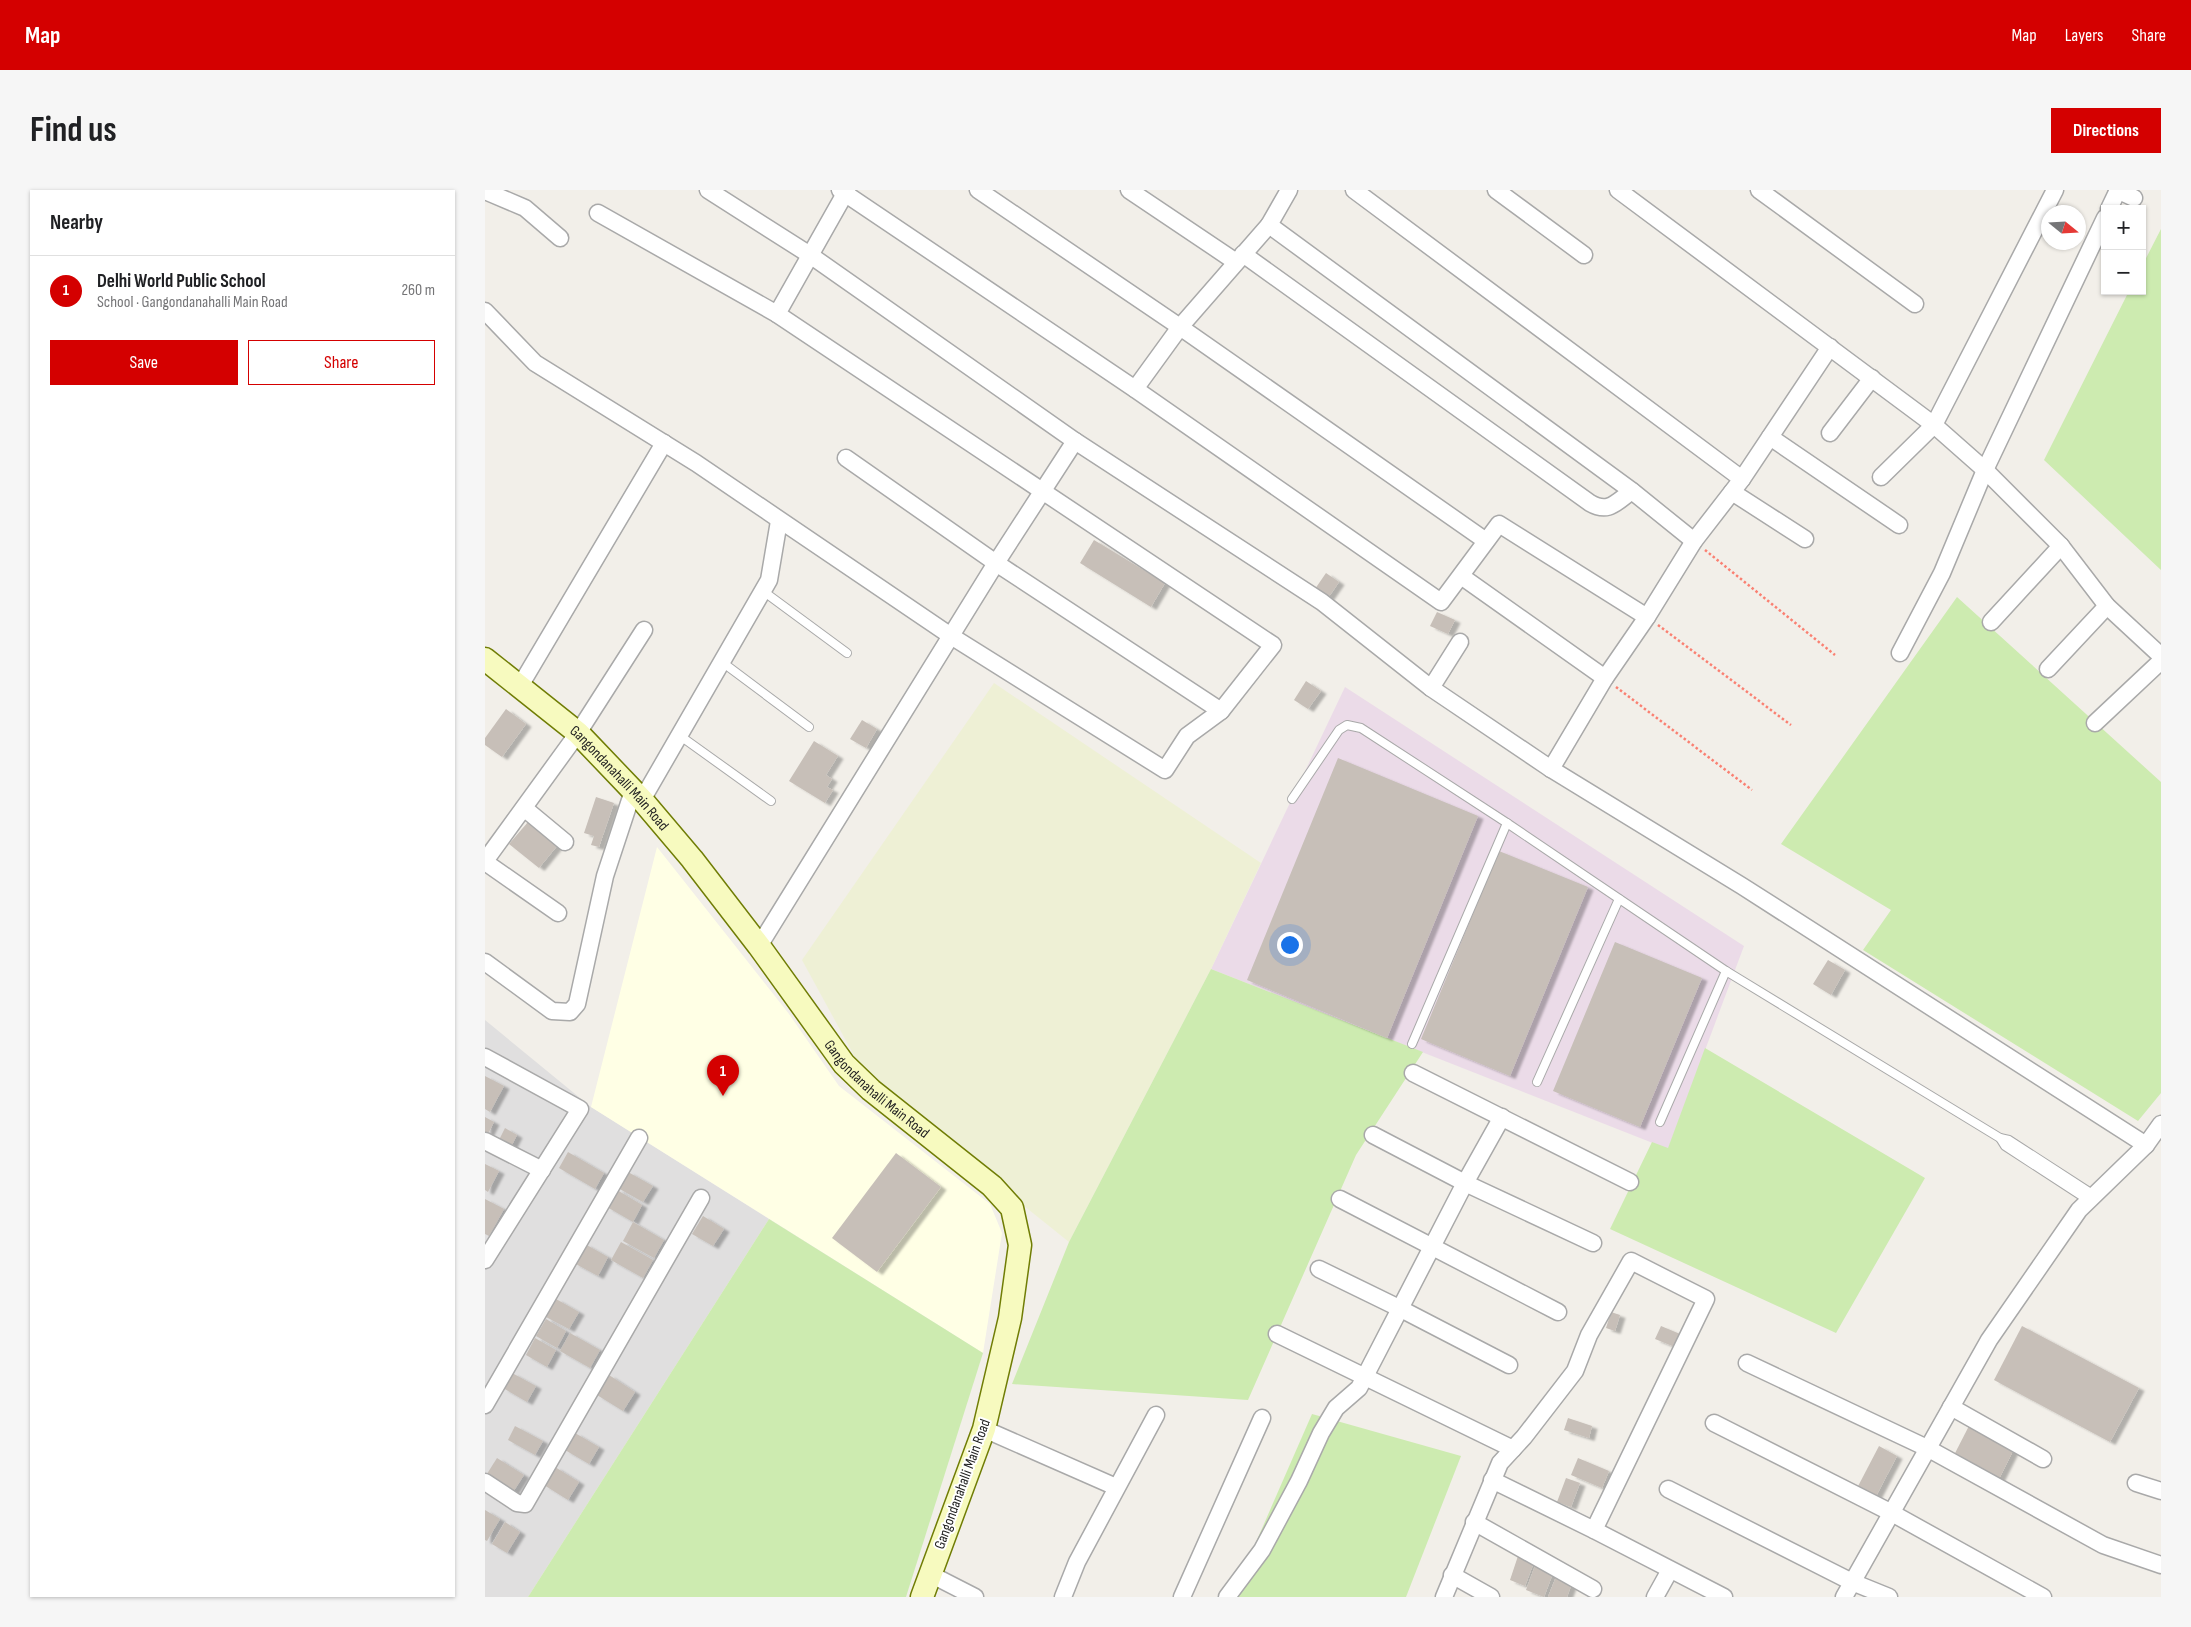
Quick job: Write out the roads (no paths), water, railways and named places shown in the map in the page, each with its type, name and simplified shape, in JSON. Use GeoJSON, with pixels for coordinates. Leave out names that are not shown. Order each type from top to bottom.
{"type":"FeatureCollection","features":[{"type":"Feature","properties":{"kind":"street"},"geometry":{"type":"LineString","coordinates":[[485,190],[525,208],[560,238]]}},
{"type":"Feature","properties":{"kind":"street"},"geometry":{"type":"LineString","coordinates":[[708,190],[810,256],[1075,441],[1322,602],[1431,688],[1551,769],[1742,886],[2147,1145]]}},
{"type":"Feature","properties":{"kind":"street"},"geometry":{"type":"LineString","coordinates":[[978,190],[1179,327],[1486,541]]}},
{"type":"Feature","properties":{"kind":"street"},"geometry":{"type":"LineString","coordinates":[[1129,190],[1239,258],[1590,503],[1599,508],[1609,508],[1632,491]]}},
{"type":"Feature","properties":{"kind":"street"},"geometry":{"type":"LineString","coordinates":[[1135,389],[1179,327],[1269,225],[1289,190]]}},
{"type":"Feature","properties":{"kind":"street"},"geometry":{"type":"LineString","coordinates":[[1354,190],[1742,479]]}},
{"type":"Feature","properties":{"kind":"street"},"geometry":{"type":"LineString","coordinates":[[1496,190],[1584,255]]}},
{"type":"Feature","properties":{"kind":"street"},"geometry":{"type":"LineString","coordinates":[[1618,190],[1934,425],[1985,470],[2061,546],[2107,606],[2161,656]]}},
{"type":"Feature","properties":{"kind":"street"},"geometry":{"type":"LineString","coordinates":[[1759,190],[1915,304]]}},
{"type":"Feature","properties":{"kind":"street"},"geometry":{"type":"LineString","coordinates":[[1881,477],[1934,425],[2055,190]]}},
{"type":"Feature","properties":{"kind":"street"},"geometry":{"type":"LineString","coordinates":[[2111,205],[2117,190],[2134,198]]}},
{"type":"Feature","properties":{"kind":"street"},"geometry":{"type":"LineString","coordinates":[[777,314],[844,191],[1135,389],[1441,602],[1499,524],[1647,617]]}},
{"type":"Feature","properties":{"kind":"street"},"geometry":{"type":"LineString","coordinates":[[485,311],[535,363],[664,443],[951,636],[1165,770],[1187,736],[1221,711],[1273,645],[777,314],[598,213]]}},
{"type":"Feature","properties":{"kind":"street"},"geometry":{"type":"LineString","coordinates":[[1269,225],[1632,491],[1694,541]]}},
{"type":"Feature","properties":{"kind":"street"},"geometry":{"type":"LineString","coordinates":[[1900,653],[1942,573],[1985,470],[2101,226]]}},
{"type":"Feature","properties":{"kind":"street"},"geometry":{"type":"LineString","coordinates":[[1551,769],[1605,678],[1647,617],[1694,541],[1742,479],[1831,347]]}},
{"type":"Feature","properties":{"kind":"street"},"geometry":{"type":"LineString","coordinates":[[1830,433],[1872,378]]}},
{"type":"Feature","properties":{"kind":"street"},"geometry":{"type":"LineString","coordinates":[[1770,437],[1899,524]]}},
{"type":"Feature","properties":{"kind":"street"},"geometry":{"type":"LineString","coordinates":[[759,946],[996,563],[1075,441]]}},
{"type":"Feature","properties":{"kind":"street"},"geometry":{"type":"LineString","coordinates":[[520,686],[664,443]]}},
{"type":"Feature","properties":{"kind":"street"},"geometry":{"type":"LineString","coordinates":[[846,458],[996,563],[1221,711]]}},
{"type":"Feature","properties":{"kind":"street"},"geometry":{"type":"LineString","coordinates":[[1732,492],[1805,539]]}},
{"type":"Feature","properties":{"kind":"street"},"geometry":{"type":"LineString","coordinates":[[485,962],[552,1011],[570,1012],[577,1004],[605,876],[638,796],[679,735],[769,580],[779,522]]}},
{"type":"Feature","properties":{"kind":"street"},"geometry":{"type":"LineString","coordinates":[[1991,622],[2061,546]]}},
{"type":"Feature","properties":{"kind":"street"},"geometry":{"type":"LineString","coordinates":[[1461,576],[1605,678]]}},
{"type":"Feature","properties":{"kind":"street"},"geometry":{"type":"LineString","coordinates":[[2048,669],[2107,606]]}},
{"type":"Feature","properties":{"kind":"street"},"geometry":{"type":"LineString","coordinates":[[558,913],[485,862],[579,733],[643,630]]}},
{"type":"Feature","properties":{"kind":"street"},"geometry":{"type":"LineString","coordinates":[[1431,688],[1461,642]]}},
{"type":"Feature","properties":{"kind":"street","name":"Gangondanahalli Main Road"},"geometry":{"type":"LineString","coordinates":[[485,660],[579,733],[638,796],[691,859],[759,946],[844,1064],[871,1090],[991,1186],[1012,1208],[1020,1245],[1010,1318],[984,1429],[922,1597]]}},
{"type":"Feature","properties":{"kind":"street"},"geometry":{"type":"LineString","coordinates":[[2095,723],[2161,661]]}},
{"type":"Feature","properties":{"kind":"street"},"geometry":{"type":"LineString","coordinates":[[524,808],[565,842]]}},
{"type":"Feature","properties":{"kind":"street"},"geometry":{"type":"LineString","coordinates":[[485,1057],[580,1109],[487,1254]]}},
{"type":"Feature","properties":{"kind":"street"},"geometry":{"type":"LineString","coordinates":[[1413,1073],[1630,1182]]}},
{"type":"Feature","properties":{"kind":"street"},"geometry":{"type":"LineString","coordinates":[[1227,1597],[1262,1550],[1335,1408],[1359,1388],[1431,1247],[1502,1117]]}},
{"type":"Feature","properties":{"kind":"street"},"geometry":{"type":"LineString","coordinates":[[1844,1597],[1989,1340],[2079,1210],[2147,1145],[2160,1128]]}},
{"type":"Feature","properties":{"kind":"street"},"geometry":{"type":"LineString","coordinates":[[1373,1135],[1465,1183],[1593,1243]]}},
{"type":"Feature","properties":{"kind":"street"},"geometry":{"type":"LineString","coordinates":[[485,1405],[639,1138]]}},
{"type":"Feature","properties":{"kind":"street"},"geometry":{"type":"LineString","coordinates":[[485,1141],[542,1170]]}},
{"type":"Feature","properties":{"kind":"street"},"geometry":{"type":"LineString","coordinates":[[485,1482],[517,1503],[525,1504],[701,1198]]}},
{"type":"Feature","properties":{"kind":"street"},"geometry":{"type":"LineString","coordinates":[[1340,1199],[1558,1312]]}},
{"type":"Feature","properties":{"kind":"street"},"geometry":{"type":"LineString","coordinates":[[1444,1597],[1500,1463],[1564,1388],[1575,1371],[1589,1335],[1631,1261],[1706,1299],[1594,1530]]}},
{"type":"Feature","properties":{"kind":"street"},"geometry":{"type":"LineString","coordinates":[[1319,1269],[1509,1365]]}},
{"type":"Feature","properties":{"kind":"street"},"geometry":{"type":"LineString","coordinates":[[1277,1334],[1513,1449]]}},
{"type":"Feature","properties":{"kind":"street"},"geometry":{"type":"LineString","coordinates":[[1747,1363],[1927,1448],[2103,1544],[2161,1565]]}},
{"type":"Feature","properties":{"kind":"street"},"geometry":{"type":"LineString","coordinates":[[1951,1407],[2043,1459]]}},
{"type":"Feature","properties":{"kind":"street"},"geometry":{"type":"LineString","coordinates":[[1063,1597],[1077,1562],[1156,1415]]}},
{"type":"Feature","properties":{"kind":"street"},"geometry":{"type":"LineString","coordinates":[[1182,1597],[1262,1418]]}},
{"type":"Feature","properties":{"kind":"street"},"geometry":{"type":"LineString","coordinates":[[1713,1423],[1891,1512],[2043,1597]]}},
{"type":"Feature","properties":{"kind":"street"},"geometry":{"type":"LineString","coordinates":[[984,1429],[1116,1487]]}},
{"type":"Feature","properties":{"kind":"street"},"geometry":{"type":"LineString","coordinates":[[1492,1480],[1724,1597]]}},
{"type":"Feature","properties":{"kind":"street"},"geometry":{"type":"LineString","coordinates":[[2136,1483],[2161,1491]]}},
{"type":"Feature","properties":{"kind":"street"},"geometry":{"type":"LineString","coordinates":[[1668,1489],[1852,1582],[1889,1597]]}},
{"type":"Feature","properties":{"kind":"street"},"geometry":{"type":"LineString","coordinates":[[1475,1522],[1593,1589]]}},
{"type":"Feature","properties":{"kind":"street"},"geometry":{"type":"LineString","coordinates":[[1655,1597],[1670,1570]]}},
{"type":"Feature","properties":{"kind":"street"},"geometry":{"type":"LineString","coordinates":[[930,1574],[975,1597]]}},
{"type":"Feature","properties":{"kind":"street"},"geometry":{"type":"LineString","coordinates":[[1452,1576],[1491,1597]]}},
{"type":"Feature","properties":{"kind":"lane"},"geometry":{"type":"LineString","coordinates":[[763,591],[847,653]]}},
{"type":"Feature","properties":{"kind":"lane"},"geometry":{"type":"LineString","coordinates":[[721,662],[809,727]]}},
{"type":"Feature","properties":{"kind":"lane"},"geometry":{"type":"LineString","coordinates":[[1292,799],[1339,730],[1347,725],[1354,725],[1368,731],[1726,971],[2000,1138],[2009,1140],[2091,1198]]}},
{"type":"Feature","properties":{"kind":"lane"},"geometry":{"type":"LineString","coordinates":[[679,735],[771,801]]}},
{"type":"Feature","properties":{"kind":"lane"},"geometry":{"type":"LineString","coordinates":[[1412,1044],[1507,823]]}},
{"type":"Feature","properties":{"kind":"lane"},"geometry":{"type":"LineString","coordinates":[[1537,1082],[1619,899]]}},
{"type":"Feature","properties":{"kind":"lane"},"geometry":{"type":"LineString","coordinates":[[1660,1122],[1726,971]]}},
{"type":"Feature","properties":{"kind":"place","name":"Delhi World Public School"},"geometry":{"type":"Point","coordinates":[723,1096]}}]}
